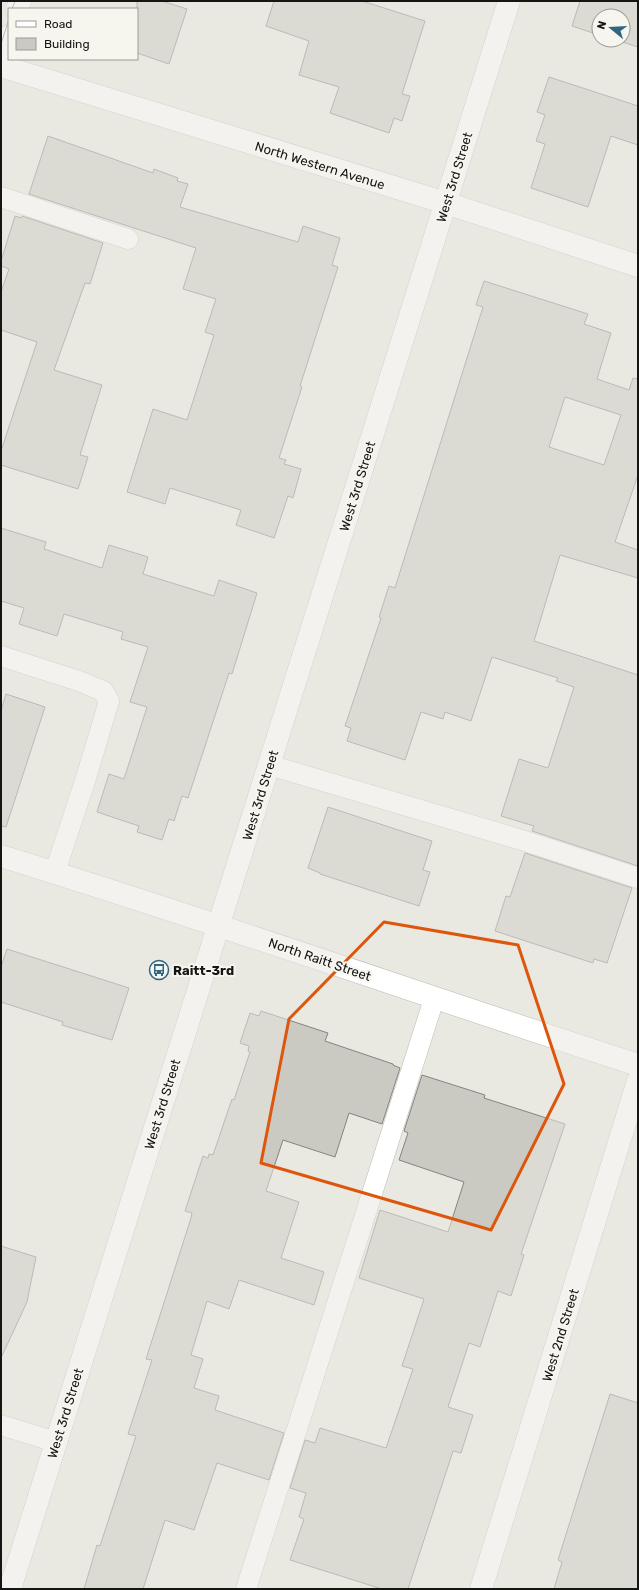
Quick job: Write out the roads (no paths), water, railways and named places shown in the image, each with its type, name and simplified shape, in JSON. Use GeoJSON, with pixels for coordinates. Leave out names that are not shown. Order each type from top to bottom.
{"type":"FeatureCollection","features":[{"type":"Feature","properties":{"kind":"street","name":"West 3rd Street"},"geometry":{"type":"LineString","coordinates":[[10,1589],[509,1]]}},
{"type":"Feature","properties":{"kind":"street"},"geometry":{"type":"LineString","coordinates":[[1,61],[8,39]]}},
{"type":"Feature","properties":{"kind":"street","name":"North Western Avenue"},"geometry":{"type":"LineString","coordinates":[[1,66],[446,203],[638,266]]}},
{"type":"Feature","properties":{"kind":"street","name":"North Raitt Street"},"geometry":{"type":"LineString","coordinates":[[1,856],[219,925],[434,999],[638,1065]]}},
{"type":"Feature","properties":{"kind":"street","name":"West 2nd Street"},"geometry":{"type":"LineString","coordinates":[[481,1589],[638,1081]]}},
{"type":"Feature","properties":{"kind":"lane"},"geometry":{"type":"LineString","coordinates":[[1,197],[128,240]]}},
{"type":"Feature","properties":{"kind":"lane"},"geometry":{"type":"LineString","coordinates":[[1,656],[79,680],[103,691],[109,701],[86,778],[55,872]]}},
{"type":"Feature","properties":{"kind":"lane"},"geometry":{"type":"LineString","coordinates":[[269,765],[525,841],[638,878]]}},
{"type":"Feature","properties":{"kind":"lane"},"geometry":{"type":"LineString","coordinates":[[246,1589],[434,999]]}},
{"type":"Feature","properties":{"kind":"lane"},"geometry":{"type":"LineString","coordinates":[[1,1425],[56,1442]]}},
{"type":"Feature","properties":{"kind":"tram line"},"geometry":{"type":"LineString","coordinates":[[12,8],[15,1]]}},
{"type":"Feature","properties":{"kind":"tram line"},"geometry":{"type":"LineString","coordinates":[[1,44],[8,22]]}},
{"type":"Feature","properties":{"kind":"place","name":"Raitt-3rd"},"geometry":{"type":"Point","coordinates":[159,970]}}]}
